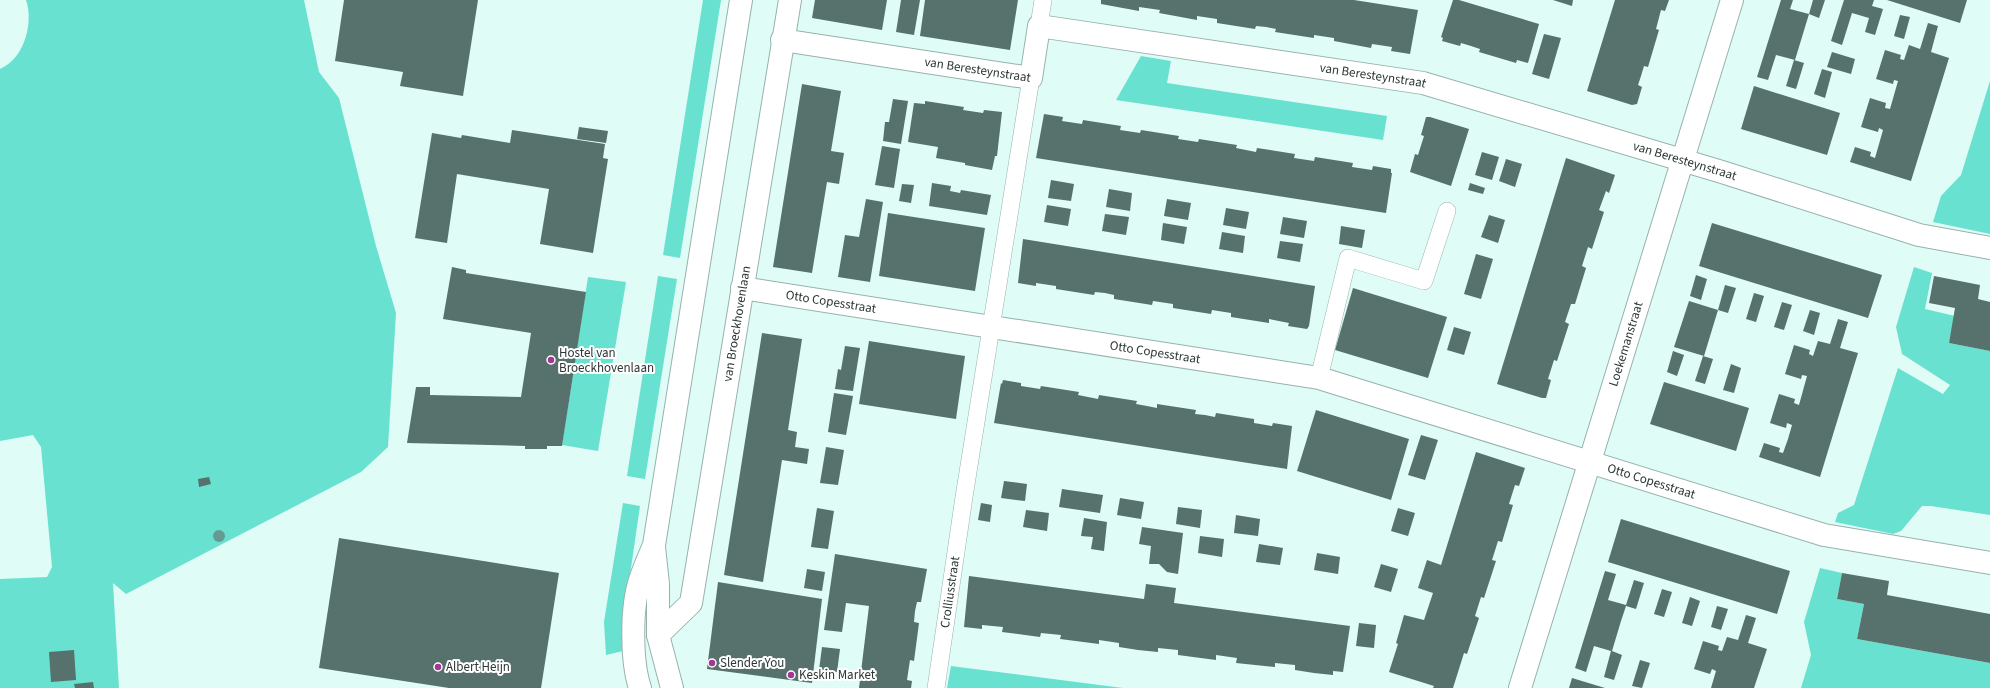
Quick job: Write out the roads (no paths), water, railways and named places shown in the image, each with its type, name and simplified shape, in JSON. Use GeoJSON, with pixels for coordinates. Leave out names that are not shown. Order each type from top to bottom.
{"type":"FeatureCollection","features":[{"type":"Feature","properties":{"kind":"street"},"geometry":{"type":"LineString","coordinates":[[640,688],[634,648],[634,619],[639,581],[654,545],[741,0]]}},
{"type":"Feature","properties":{"kind":"street","name":"van Broeckhovenlaan"},"geometry":{"type":"LineString","coordinates":[[658,635],[691,603],[782,40],[790,0]]}},
{"type":"Feature","properties":{"kind":"street","name":"Loekemanstraat"},"geometry":{"type":"LineString","coordinates":[[1520,688],[1732,0]]}},
{"type":"Feature","properties":{"kind":"street","name":"van Beresteynstraat"},"geometry":{"type":"LineString","coordinates":[[782,40],[1031,78],[1039,26],[1423,83],[1682,160],[1919,235],[1990,248]]}},
{"type":"Feature","properties":{"kind":"street","name":"Otto Copesstraat"},"geometry":{"type":"LineString","coordinates":[[742,288],[1319,378],[1824,535],[1990,563]]}},
{"type":"Feature","properties":{"kind":"street"},"geometry":{"type":"LineString","coordinates":[[654,545],[658,584],[658,635],[672,688]]}},
{"type":"Feature","properties":{"kind":"lane"},"geometry":{"type":"LineString","coordinates":[[1039,26],[1043,0]]}},
{"type":"Feature","properties":{"kind":"lane"},"geometry":{"type":"LineString","coordinates":[[991,326],[1031,78]]}},
{"type":"Feature","properties":{"kind":"lane"},"geometry":{"type":"LineString","coordinates":[[1319,378],[1348,258],[1424,281],[1447,211]]}},
{"type":"Feature","properties":{"kind":"lane","name":"Crolliusstraat"},"geometry":{"type":"LineString","coordinates":[[936,688],[991,326]]}},
{"type":"Feature","properties":{"kind":"place","name":"Hostel van Broeckhovenlaan"},"geometry":{"type":"Point","coordinates":[551,360]}},
{"type":"Feature","properties":{"kind":"place","name":"Slender You"},"geometry":{"type":"Point","coordinates":[712,663]}},
{"type":"Feature","properties":{"kind":"place","name":"Albert Heijn"},"geometry":{"type":"Point","coordinates":[438,667]}},
{"type":"Feature","properties":{"kind":"place","name":"Keskin Market"},"geometry":{"type":"Point","coordinates":[791,675]}}]}
